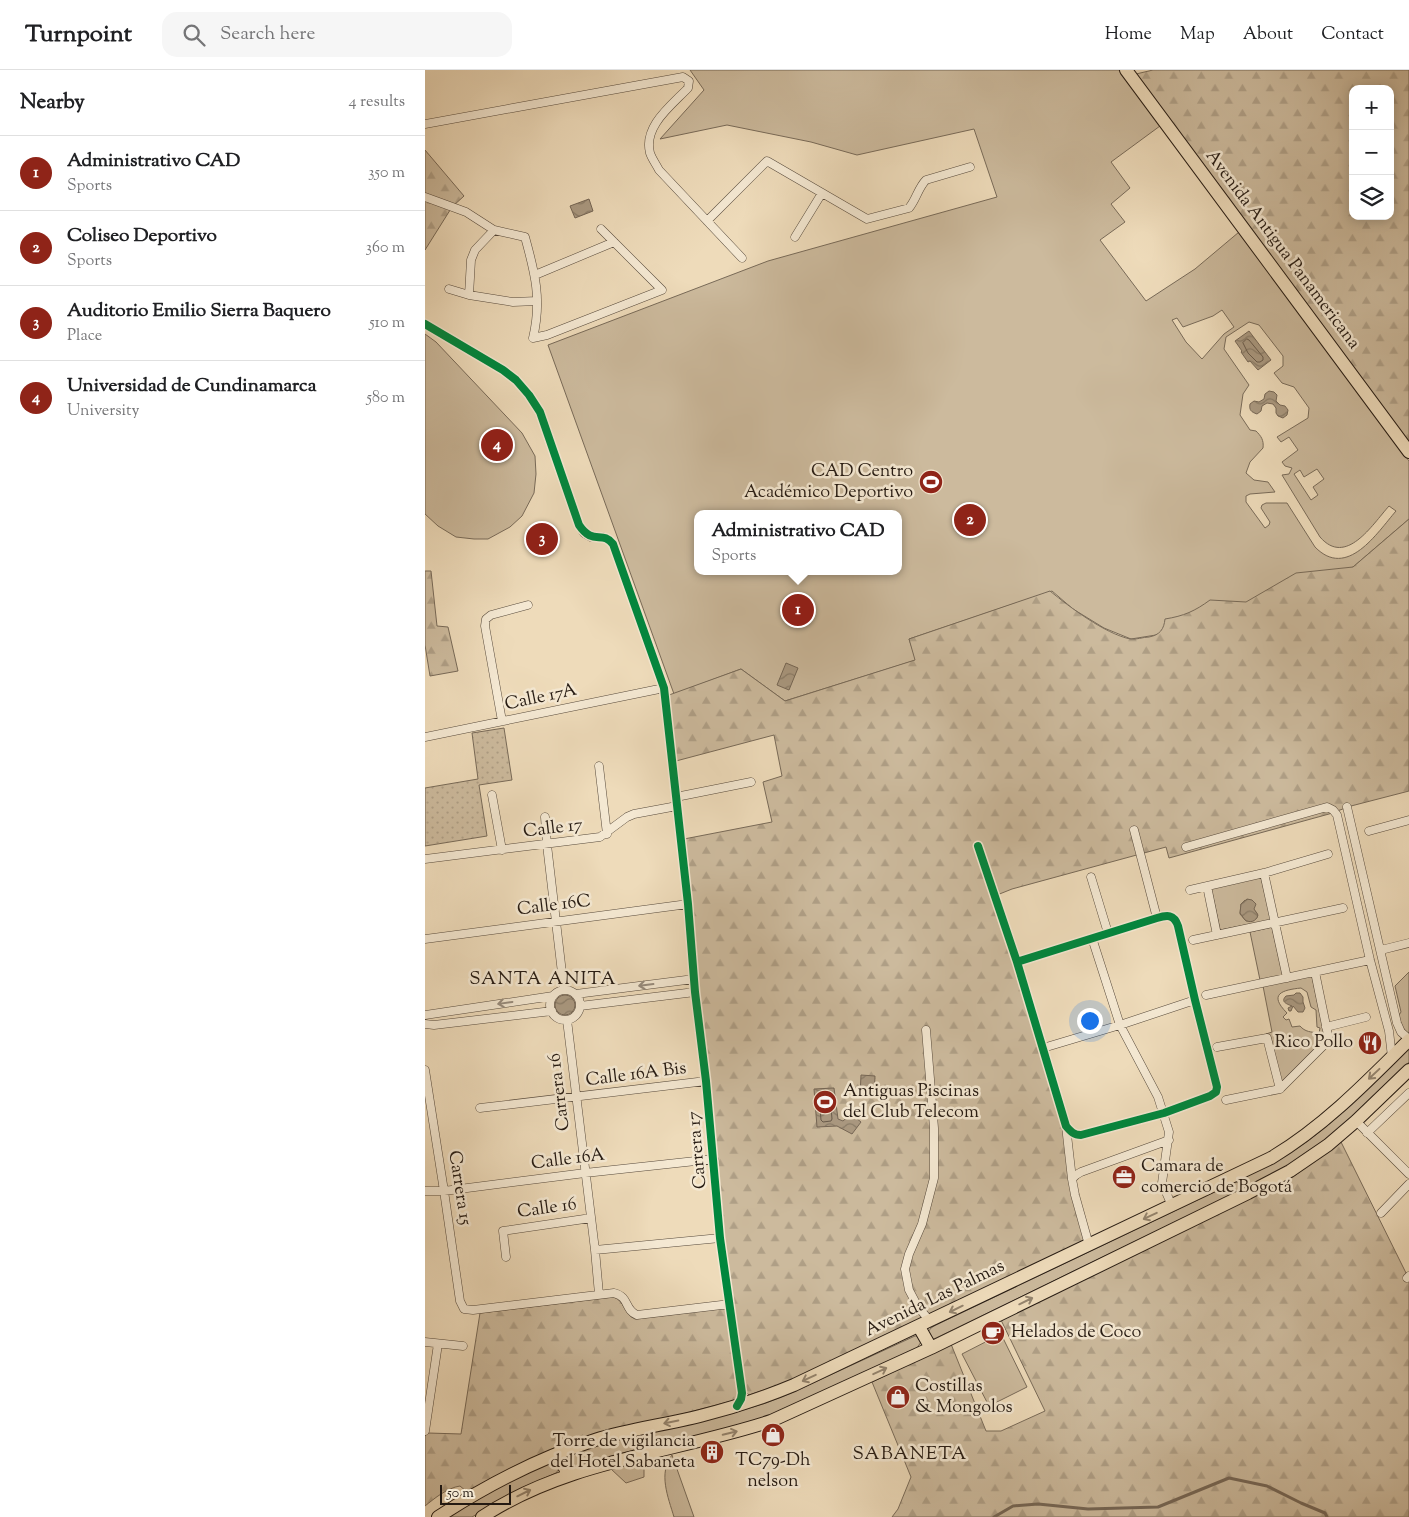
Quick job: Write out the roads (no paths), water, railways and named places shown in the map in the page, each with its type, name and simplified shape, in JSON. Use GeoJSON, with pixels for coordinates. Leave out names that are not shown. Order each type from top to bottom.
{"type":"FeatureCollection","features":[{"type":"Feature","properties":{"kind":"main road","name":"Avenida Antigua Panamericana"},"geometry":{"type":"LineString","coordinates":[[1126,70],[1409,452]]}},
{"type":"Feature","properties":{"kind":"main road","name":"Avenida Las Palmas"},"geometry":{"type":"LineString","coordinates":[[438,1517],[476,1493],[558,1453],[619,1434],[737,1406],[794,1386],[1172,1206],[1283,1150],[1312,1130],[1409,1040]]}},
{"type":"Feature","properties":{"kind":"main road"},"geometry":{"type":"LineString","coordinates":[[481,1517],[525,1492],[568,1476],[612,1462],[771,1421],[931,1348],[1290,1172],[1328,1145],[1356,1121],[1409,1070]]}},
{"type":"Feature","properties":{"kind":"main road"},"geometry":{"type":"LineString","coordinates":[[1239,1173],[1248,1193]]}},
{"type":"Feature","properties":{"kind":"main road"},"geometry":{"type":"LineString","coordinates":[[925,1324],[931,1348]]}},
{"type":"Feature","properties":{"kind":"main road"},"geometry":{"type":"LineString","coordinates":[[558,1453],[568,1476]]}},
{"type":"Feature","properties":{"kind":"street"},"geometry":{"type":"LineString","coordinates":[[425,124],[683,77],[689,81],[688,88],[656,122],[650,137],[649,150],[659,170],[742,258]]}},
{"type":"Feature","properties":{"kind":"street"},"geometry":{"type":"LineString","coordinates":[[707,221],[767,161],[867,219],[909,208],[925,180],[970,167]]}},
{"type":"Feature","properties":{"kind":"street"},"geometry":{"type":"LineString","coordinates":[[795,237],[822,193]]}},
{"type":"Feature","properties":{"kind":"street"},"geometry":{"type":"LineString","coordinates":[[425,197],[465,212],[495,230],[525,237],[535,275],[537,319],[533,338],[547,335],[662,290],[601,229]]}},
{"type":"Feature","properties":{"kind":"street"},"geometry":{"type":"LineString","coordinates":[[469,295],[471,260],[475,250],[495,230]]}},
{"type":"Feature","properties":{"kind":"street"},"geometry":{"type":"LineString","coordinates":[[535,275],[614,242]]}},
{"type":"Feature","properties":{"kind":"street"},"geometry":{"type":"LineString","coordinates":[[449,289],[469,295],[513,302],[537,301]]}},
{"type":"Feature","properties":{"kind":"street"},"geometry":{"type":"LineString","coordinates":[[425,324],[503,370],[516,380],[529,395],[540,412],[579,525],[584,533],[591,537]]}},
{"type":"Feature","properties":{"kind":"street","name":"Carrera 17"},"geometry":{"type":"LineString","coordinates":[[603,537],[613,544],[664,688],[688,904],[695,992],[707,1081],[720,1238],[742,1393]]}},
{"type":"Feature","properties":{"kind":"street"},"geometry":{"type":"LineString","coordinates":[[502,721],[485,626],[486,620],[491,615],[528,605]]}},
{"type":"Feature","properties":{"kind":"street","name":"Calle 17A"},"geometry":{"type":"LineString","coordinates":[[425,737],[664,688]]}},
{"type":"Feature","properties":{"kind":"street"},"geometry":{"type":"LineString","coordinates":[[599,766],[607,834]]}},
{"type":"Feature","properties":{"kind":"street"},"geometry":{"type":"LineString","coordinates":[[676,797],[751,782]]}},
{"type":"Feature","properties":{"kind":"street"},"geometry":{"type":"LineString","coordinates":[[492,795],[502,850]]}},
{"type":"Feature","properties":{"kind":"street","name":"Calle 17"},"geometry":{"type":"LineString","coordinates":[[425,859],[600,838],[627,817],[677,806]]}},
{"type":"Feature","properties":{"kind":"street"},"geometry":{"type":"LineString","coordinates":[[1347,806],[1397,1023],[1401,1032],[1409,1040]]}},
{"type":"Feature","properties":{"kind":"street"},"geometry":{"type":"LineString","coordinates":[[1186,847],[1327,808],[1333,810],[1337,815],[1370,960],[1389,1031],[1392,1057]]}},
{"type":"Feature","properties":{"kind":"street"},"geometry":{"type":"LineString","coordinates":[[545,817],[564,990]]}},
{"type":"Feature","properties":{"kind":"street"},"geometry":{"type":"LineString","coordinates":[[1369,831],[1409,822]]}},
{"type":"Feature","properties":{"kind":"street"},"geometry":{"type":"LineString","coordinates":[[1134,830],[1157,918]]}},
{"type":"Feature","properties":{"kind":"street"},"geometry":{"type":"LineString","coordinates":[[978,846],[1017,962],[1066,1126],[1075,1195],[1089,1245]]}},
{"type":"Feature","properties":{"kind":"street"},"geometry":{"type":"LineString","coordinates":[[1190,890],[1264,873],[1328,854]]}},
{"type":"Feature","properties":{"kind":"street"},"geometry":{"type":"LineString","coordinates":[[1264,873],[1287,978]]}},
{"type":"Feature","properties":{"kind":"street"},"geometry":{"type":"LineString","coordinates":[[1091,877],[1108,933]]}},
{"type":"Feature","properties":{"kind":"street"},"geometry":{"type":"LineString","coordinates":[[1207,886],[1217,934]]}},
{"type":"Feature","properties":{"kind":"street","name":"Calle 16C"},"geometry":{"type":"LineString","coordinates":[[425,939],[688,904]]}},
{"type":"Feature","properties":{"kind":"street"},"geometry":{"type":"LineString","coordinates":[[1193,940],[1343,908]]}},
{"type":"Feature","properties":{"kind":"street"},"geometry":{"type":"LineString","coordinates":[[1017,962],[1157,918],[1170,916],[1177,922],[1217,1090],[1210,1096],[1163,1113],[1081,1135],[1074,1134],[1066,1126]]}},
{"type":"Feature","properties":{"kind":"street"},"geometry":{"type":"LineString","coordinates":[[1092,938],[1120,1025],[1159,1097],[1169,1132],[1162,1183],[1172,1206]]}},
{"type":"Feature","properties":{"kind":"street"},"geometry":{"type":"LineString","coordinates":[[1381,950],[1409,943]]}},
{"type":"Feature","properties":{"kind":"street"},"geometry":{"type":"LineString","coordinates":[[1206,995],[1370,960]]}},
{"type":"Feature","properties":{"kind":"street"},"geometry":{"type":"LineString","coordinates":[[1226,1100],[1280,1089],[1329,1040],[1315,972]]}},
{"type":"Feature","properties":{"kind":"street"},"geometry":{"type":"LineString","coordinates":[[576,994],[694,979]]}},
{"type":"Feature","properties":{"kind":"street"},"geometry":{"type":"LineString","coordinates":[[425,1015],[553,996],[564,990],[572,991],[579,998],[581,1006],[576,1016],[567,1020],[557,1017],[552,1011],[550,1004],[553,996]]}},
{"type":"Feature","properties":{"kind":"street"},"geometry":{"type":"LineString","coordinates":[[581,1006],[695,992]]}},
{"type":"Feature","properties":{"kind":"street"},"geometry":{"type":"LineString","coordinates":[[1043,1048],[1195,1000]]}},
{"type":"Feature","properties":{"kind":"street"},"geometry":{"type":"LineString","coordinates":[[425,1024],[434,1025],[552,1011]]}},
{"type":"Feature","properties":{"kind":"street"},"geometry":{"type":"LineString","coordinates":[[1326,1027],[1366,1017]]}},
{"type":"Feature","properties":{"kind":"street","name":"Carrera 16"},"geometry":{"type":"LineString","coordinates":[[567,1020],[599,1294]]}},
{"type":"Feature","properties":{"kind":"street"},"geometry":{"type":"LineString","coordinates":[[925,1324],[909,1290],[905,1269],[909,1254],[922,1224],[934,1178],[935,1128],[926,1030]]}},
{"type":"Feature","properties":{"kind":"street"},"geometry":{"type":"LineString","coordinates":[[1217,1047],[1267,1038],[1280,1089]]}},
{"type":"Feature","properties":{"kind":"street","name":"Carrera 15"},"geometry":{"type":"LineString","coordinates":[[425,1070],[460,1301],[465,1309],[473,1310],[599,1294]]}},
{"type":"Feature","properties":{"kind":"street","name":"Calle 16A Bis"},"geometry":{"type":"LineString","coordinates":[[480,1108],[707,1081]]}},
{"type":"Feature","properties":{"kind":"street"},"geometry":{"type":"LineString","coordinates":[[1367,1133],[1409,1093]]}},
{"type":"Feature","properties":{"kind":"street"},"geometry":{"type":"LineString","coordinates":[[1356,1121],[1409,1174]]}},
{"type":"Feature","properties":{"kind":"street"},"geometry":{"type":"LineString","coordinates":[[1073,1179],[1081,1172],[1169,1140]]}},
{"type":"Feature","properties":{"kind":"street","name":"Calle 16A"},"geometry":{"type":"LineString","coordinates":[[425,1191],[444,1191],[714,1159]]}},
{"type":"Feature","properties":{"kind":"street"},"geometry":{"type":"LineString","coordinates":[[1381,1213],[1409,1184]]}},
{"type":"Feature","properties":{"kind":"street","name":"Calle 16"},"geometry":{"type":"LineString","coordinates":[[506,1257],[503,1231],[591,1218]]}},
{"type":"Feature","properties":{"kind":"street"},"geometry":{"type":"LineString","coordinates":[[595,1250],[720,1238]]}},
{"type":"Feature","properties":{"kind":"street"},"geometry":{"type":"LineString","coordinates":[[599,1294],[621,1296],[626,1301],[630,1312],[640,1316],[730,1304]]}},
{"type":"Feature","properties":{"kind":"street"},"geometry":{"type":"LineString","coordinates":[[425,1342],[463,1346]]}},
{"type":"Feature","properties":{"kind":"street"},"geometry":{"type":"LineString","coordinates":[[425,1431],[427,1400],[438,1344]]}},
{"type":"Feature","properties":{"kind":"street"},"geometry":{"type":"LineString","coordinates":[[742,1393],[753,1401]]}},
{"type":"Feature","properties":{"kind":"street"},"geometry":{"type":"LineString","coordinates":[[737,1406],[742,1393]]}},
{"type":"Feature","properties":{"kind":"water"},"geometry":{"type":"Polygon","coordinates":[[[589,199],[593,211],[575,218],[570,206],[589,199]]]}},
{"type":"Feature","properties":{"kind":"water"},"geometry":{"type":"Polygon","coordinates":[[[1249,331],[1271,360],[1258,370],[1250,361],[1248,362],[1235,341],[1249,331]]]}},
{"type":"Feature","properties":{"kind":"water"},"geometry":{"type":"Polygon","coordinates":[[[1269,391],[1277,395],[1276,401],[1288,410],[1287,415],[1283,418],[1278,416],[1273,404],[1267,403],[1262,406],[1261,411],[1257,414],[1250,409],[1250,404],[1264,399],[1265,394],[1269,391]]]}},
{"type":"Feature","properties":{"kind":"water"},"geometry":{"type":"Polygon","coordinates":[[[786,663],[798,668],[789,690],[777,685],[786,663]]]}},
{"type":"Feature","properties":{"kind":"water"},"geometry":{"type":"Polygon","coordinates":[[[1247,899],[1252,900],[1256,904],[1254,909],[1258,915],[1253,921],[1245,920],[1240,913],[1241,904],[1247,899]]]}},
{"type":"Feature","properties":{"kind":"water"},"geometry":{"type":"Polygon","coordinates":[[[1300,993],[1303,997],[1305,1008],[1303,1012],[1298,1012],[1293,1006],[1291,1011],[1289,1011],[1288,1008],[1292,1006],[1284,1001],[1286,996],[1300,993]]]}},
{"type":"Feature","properties":{"kind":"water"},"geometry":{"type":"Polygon","coordinates":[[[565,995],[572,998],[575,1005],[572,1012],[565,1015],[558,1012],[555,1005],[558,998],[565,995]]]}},
{"type":"Feature","properties":{"kind":"water","name":"Antiguas Piscinas del Club Telecom"},"geometry":{"type":"Polygon","coordinates":[[[861,1075],[875,1076],[874,1097],[860,1096],[861,1075]]]}},
{"type":"Feature","properties":{"kind":"water","name":"Antiguas Piscinas del Club Telecom"},"geometry":{"type":"Polygon","coordinates":[[[834,1088],[838,1119],[843,1121],[851,1114],[861,1122],[852,1134],[837,1126],[817,1127],[814,1089],[834,1088]]]}},
{"type":"Feature","properties":{"kind":"waterway"},"geometry":{"type":"LineString","coordinates":[[994,1517],[1013,1506],[1038,1504],[1088,1509],[1158,1507],[1229,1478],[1267,1486],[1325,1513],[1327,1517]]}},
{"type":"Feature","properties":{"kind":"place","name":"Universidad de Cundinamarca"},"geometry":{"type":"Point","coordinates":[497,445]}},
{"type":"Feature","properties":{"kind":"place","name":"CAD Centro Académico Deportivo"},"geometry":{"type":"Point","coordinates":[931,482]}},
{"type":"Feature","properties":{"kind":"place","name":"Coliseo Deportivo"},"geometry":{"type":"Point","coordinates":[970,520]}},
{"type":"Feature","properties":{"kind":"place","name":"Auditorio Emilio Sierra Baquero"},"geometry":{"type":"Point","coordinates":[542,539]}},
{"type":"Feature","properties":{"kind":"place","name":"Administrativo CAD"},"geometry":{"type":"Point","coordinates":[798,610]}},
{"type":"Feature","properties":{"kind":"place","name":"Rico Pollo"},"geometry":{"type":"Point","coordinates":[1370,1043]}},
{"type":"Feature","properties":{"kind":"place","name":"Antiguas Piscinas del Club Telecom"},"geometry":{"type":"Point","coordinates":[825,1102]}},
{"type":"Feature","properties":{"kind":"place","name":"Camara de comercio de Bogotá"},"geometry":{"type":"Point","coordinates":[1124,1177]}},
{"type":"Feature","properties":{"kind":"place","name":"Helados de Coco"},"geometry":{"type":"Point","coordinates":[993,1333]}},
{"type":"Feature","properties":{"kind":"place","name":"Costillas & Mongolos"},"geometry":{"type":"Point","coordinates":[898,1397]}},
{"type":"Feature","properties":{"kind":"place","name":"TC79-Dh nelson"},"geometry":{"type":"Point","coordinates":[773,1435]}},
{"type":"Feature","properties":{"kind":"place","name":"Torre de vigilancia del Hotel Sabaneta"},"geometry":{"type":"Point","coordinates":[712,1452]}},
{"type":"Feature","properties":{"kind":"district","name":"SANTA ANITA"},"geometry":{"type":"Point","coordinates":[543,979]}},
{"type":"Feature","properties":{"kind":"district","name":"SABANETA"},"geometry":{"type":"Point","coordinates":[910,1454]}}]}
